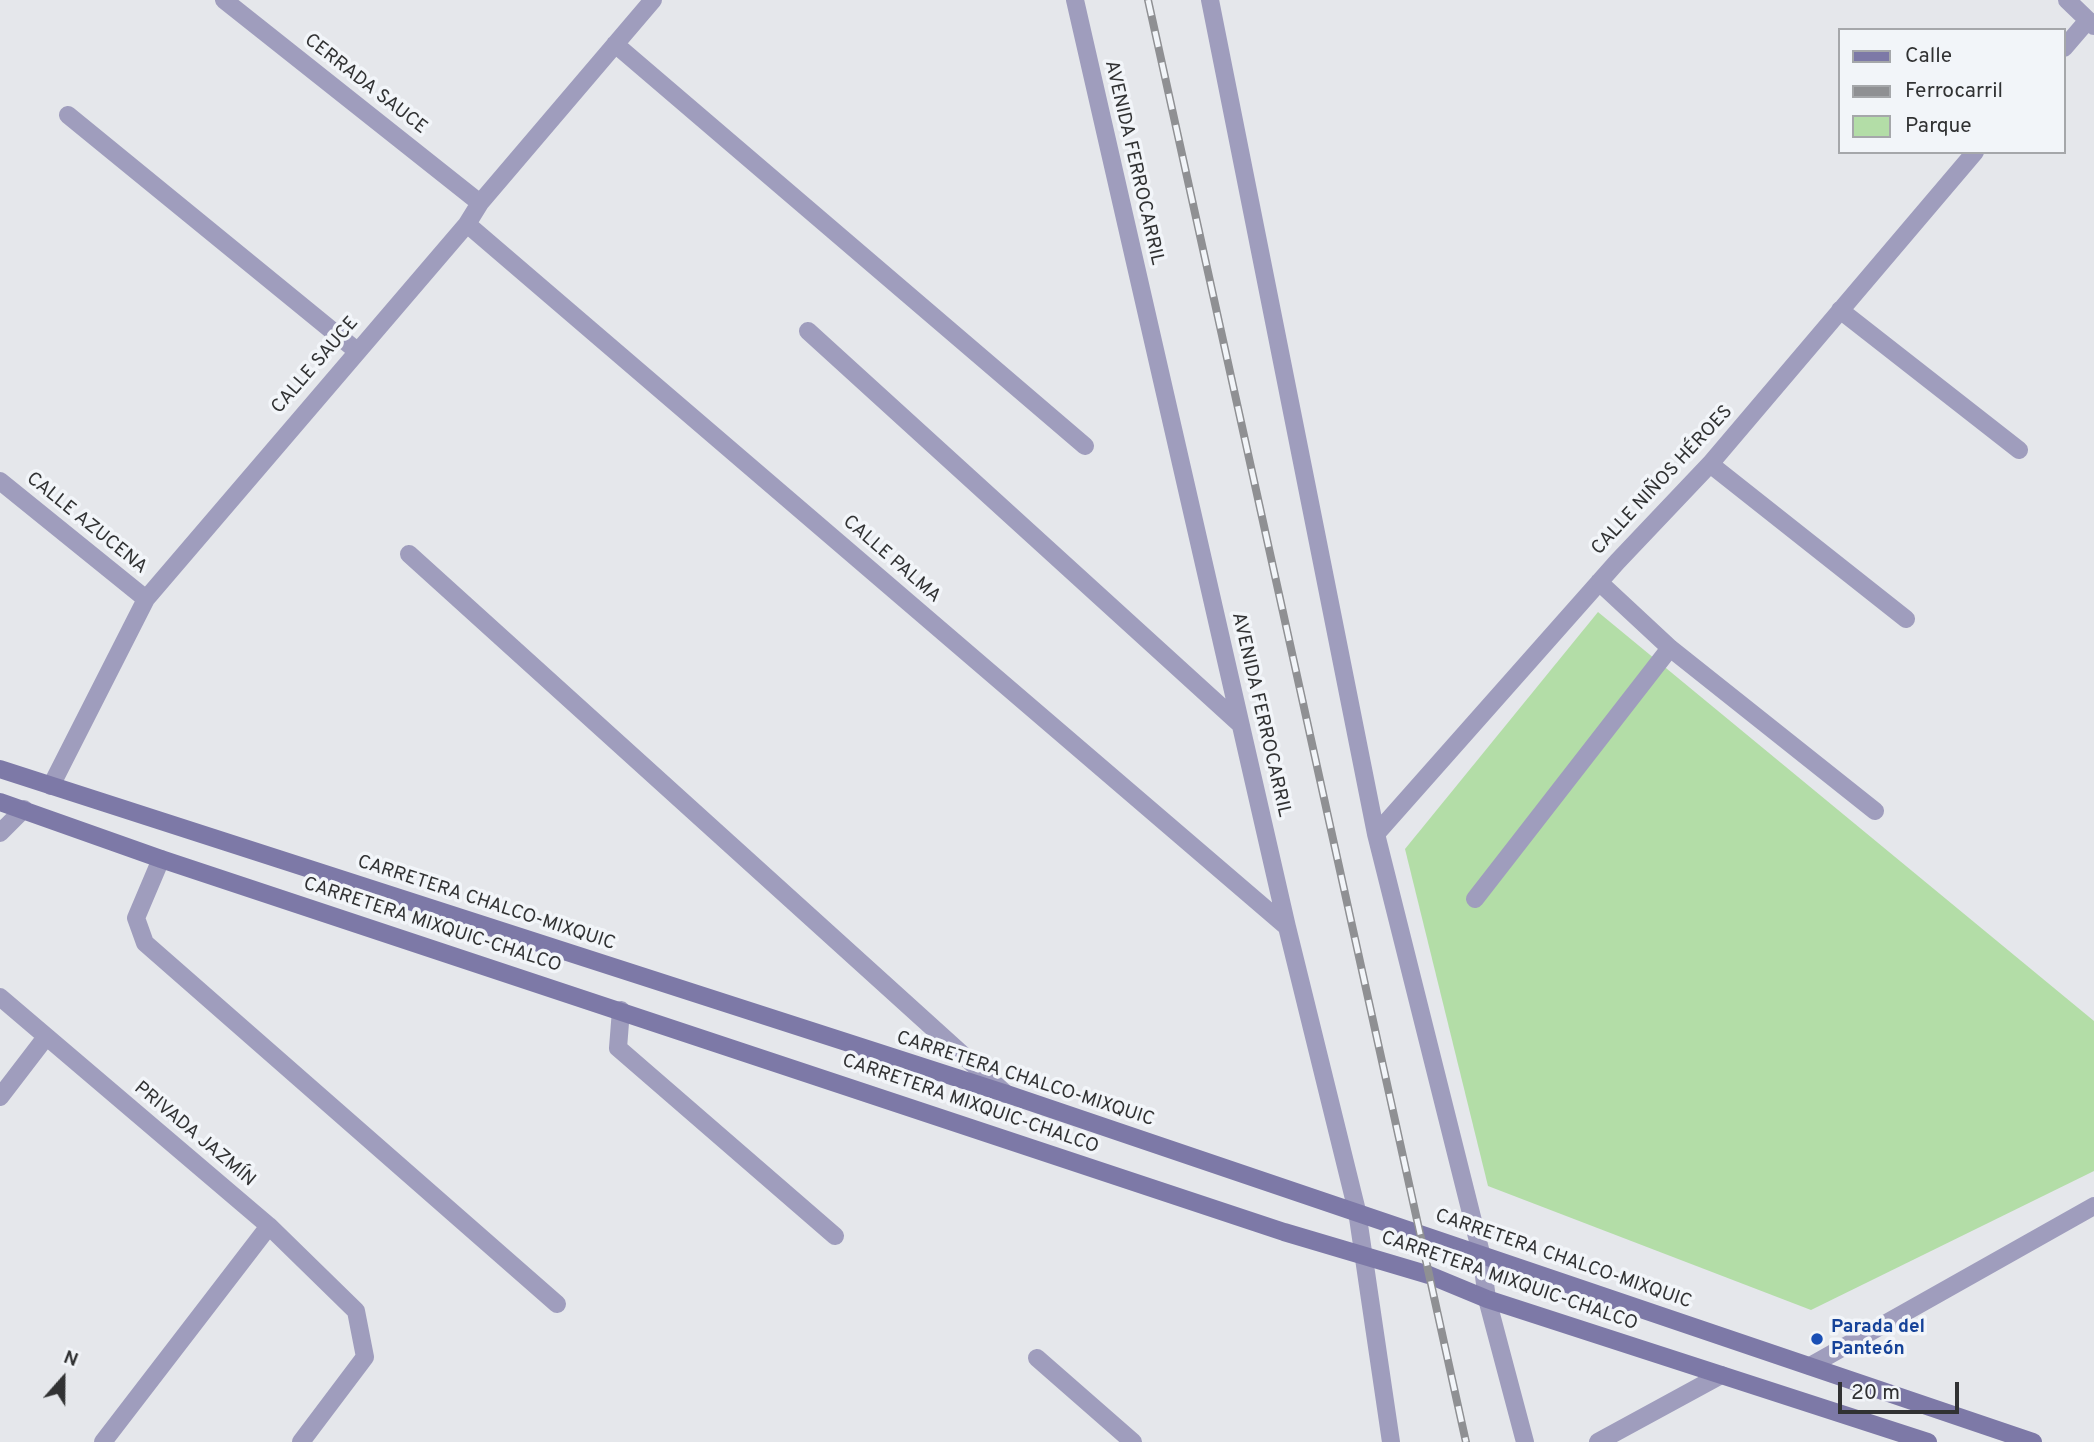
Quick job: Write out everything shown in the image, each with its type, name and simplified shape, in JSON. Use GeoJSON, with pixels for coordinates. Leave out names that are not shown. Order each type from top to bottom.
{"type":"FeatureCollection","features":[{"type":"Feature","properties":{"kind":"main road","name":"CARRETERA CHALCO-MIXQUIC"},"geometry":{"type":"LineString","coordinates":[[0,769],[1007,1094],[2033,1442]]}},
{"type":"Feature","properties":{"kind":"main road","name":"CARRETERA MIXQUIC-CHALCO"},"geometry":{"type":"LineString","coordinates":[[0,802],[162,859],[1284,1232],[1429,1275],[1487,1299],[1928,1442]]}},
{"type":"Feature","properties":{"kind":"street","name":"CERRADA SAUCE"},"geometry":{"type":"LineString","coordinates":[[224,0],[480,203]]}},
{"type":"Feature","properties":{"kind":"street","name":"CALLE SAUCE"},"geometry":{"type":"LineString","coordinates":[[51,786],[146,599],[467,224],[480,203],[653,0]]}},
{"type":"Feature","properties":{"kind":"street","name":"AVENIDA FERROCARRIL"},"geometry":{"type":"LineString","coordinates":[[1075,0],[1287,928],[1357,1211],[1366,1255],[1391,1442]]}},
{"type":"Feature","properties":{"kind":"street"},"geometry":{"type":"LineString","coordinates":[[1210,0],[1376,834],[1481,1253],[1487,1299],[1525,1442]]}},
{"type":"Feature","properties":{"kind":"street"},"geometry":{"type":"LineString","coordinates":[[2066,46],[2091,23],[2067,0]]}},
{"type":"Feature","properties":{"kind":"street"},"geometry":{"type":"LineString","coordinates":[[615,44],[1086,446]]}},
{"type":"Feature","properties":{"kind":"street"},"geometry":{"type":"LineString","coordinates":[[68,115],[357,351]]}},
{"type":"Feature","properties":{"kind":"street","name":"CALLE NIÑOS HÉROES"},"geometry":{"type":"LineString","coordinates":[[1376,834],[1599,582],[1710,464],[1973,154]]}},
{"type":"Feature","properties":{"kind":"street","name":"CALLE PALMA"},"geometry":{"type":"LineString","coordinates":[[467,224],[1287,928]]}},
{"type":"Feature","properties":{"kind":"street"},"geometry":{"type":"LineString","coordinates":[[1840,310],[2019,450]]}},
{"type":"Feature","properties":{"kind":"street"},"geometry":{"type":"LineString","coordinates":[[808,331],[1240,724]]}},
{"type":"Feature","properties":{"kind":"street"},"geometry":{"type":"LineString","coordinates":[[1710,464],[1906,620]]}},
{"type":"Feature","properties":{"kind":"street","name":"CALLE AZUCENA"},"geometry":{"type":"LineString","coordinates":[[0,481],[146,599]]}},
{"type":"Feature","properties":{"kind":"street"},"geometry":{"type":"LineString","coordinates":[[409,554],[1007,1094]]}},
{"type":"Feature","properties":{"kind":"street"},"geometry":{"type":"LineString","coordinates":[[1599,582],[1670,648],[1875,811]]}},
{"type":"Feature","properties":{"kind":"street"},"geometry":{"type":"LineString","coordinates":[[1475,899],[1670,648]]}},
{"type":"Feature","properties":{"kind":"street"},"geometry":{"type":"LineString","coordinates":[[0,833],[24,809]]}},
{"type":"Feature","properties":{"kind":"street"},"geometry":{"type":"LineString","coordinates":[[162,859],[136,918],[145,943],[557,1304]]}},
{"type":"Feature","properties":{"kind":"street","name":"PRIVADA JAZMÍN"},"geometry":{"type":"LineString","coordinates":[[0,997],[269,1226],[356,1311],[365,1357],[301,1442]]}},
{"type":"Feature","properties":{"kind":"street"},"geometry":{"type":"LineString","coordinates":[[621,1010],[618,1048],[835,1237]]}},
{"type":"Feature","properties":{"kind":"street"},"geometry":{"type":"LineString","coordinates":[[0,1097],[46,1037]]}},
{"type":"Feature","properties":{"kind":"street"},"geometry":{"type":"LineString","coordinates":[[1810,1366],[2094,1206]]}},
{"type":"Feature","properties":{"kind":"street"},"geometry":{"type":"LineString","coordinates":[[103,1442],[269,1226]]}},
{"type":"Feature","properties":{"kind":"street"},"geometry":{"type":"LineString","coordinates":[[1038,1358],[1133,1442]]}},
{"type":"Feature","properties":{"kind":"street"},"geometry":{"type":"LineString","coordinates":[[1598,1442],[1721,1375]]}},
{"type":"Feature","properties":{"kind":"green space"},"geometry":{"type":"Polygon","coordinates":[[[1598,612],[2094,1021],[2094,1171],[1811,1310],[1488,1186],[1405,849],[1598,612]]]}},
{"type":"Feature","properties":{"kind":"railway"},"geometry":{"type":"LineString","coordinates":[[1148,0],[1466,1442]]}},
{"type":"Feature","properties":{"kind":"place","name":"Parada del Panteón"},"geometry":{"type":"Point","coordinates":[1817,1339]}}]}
